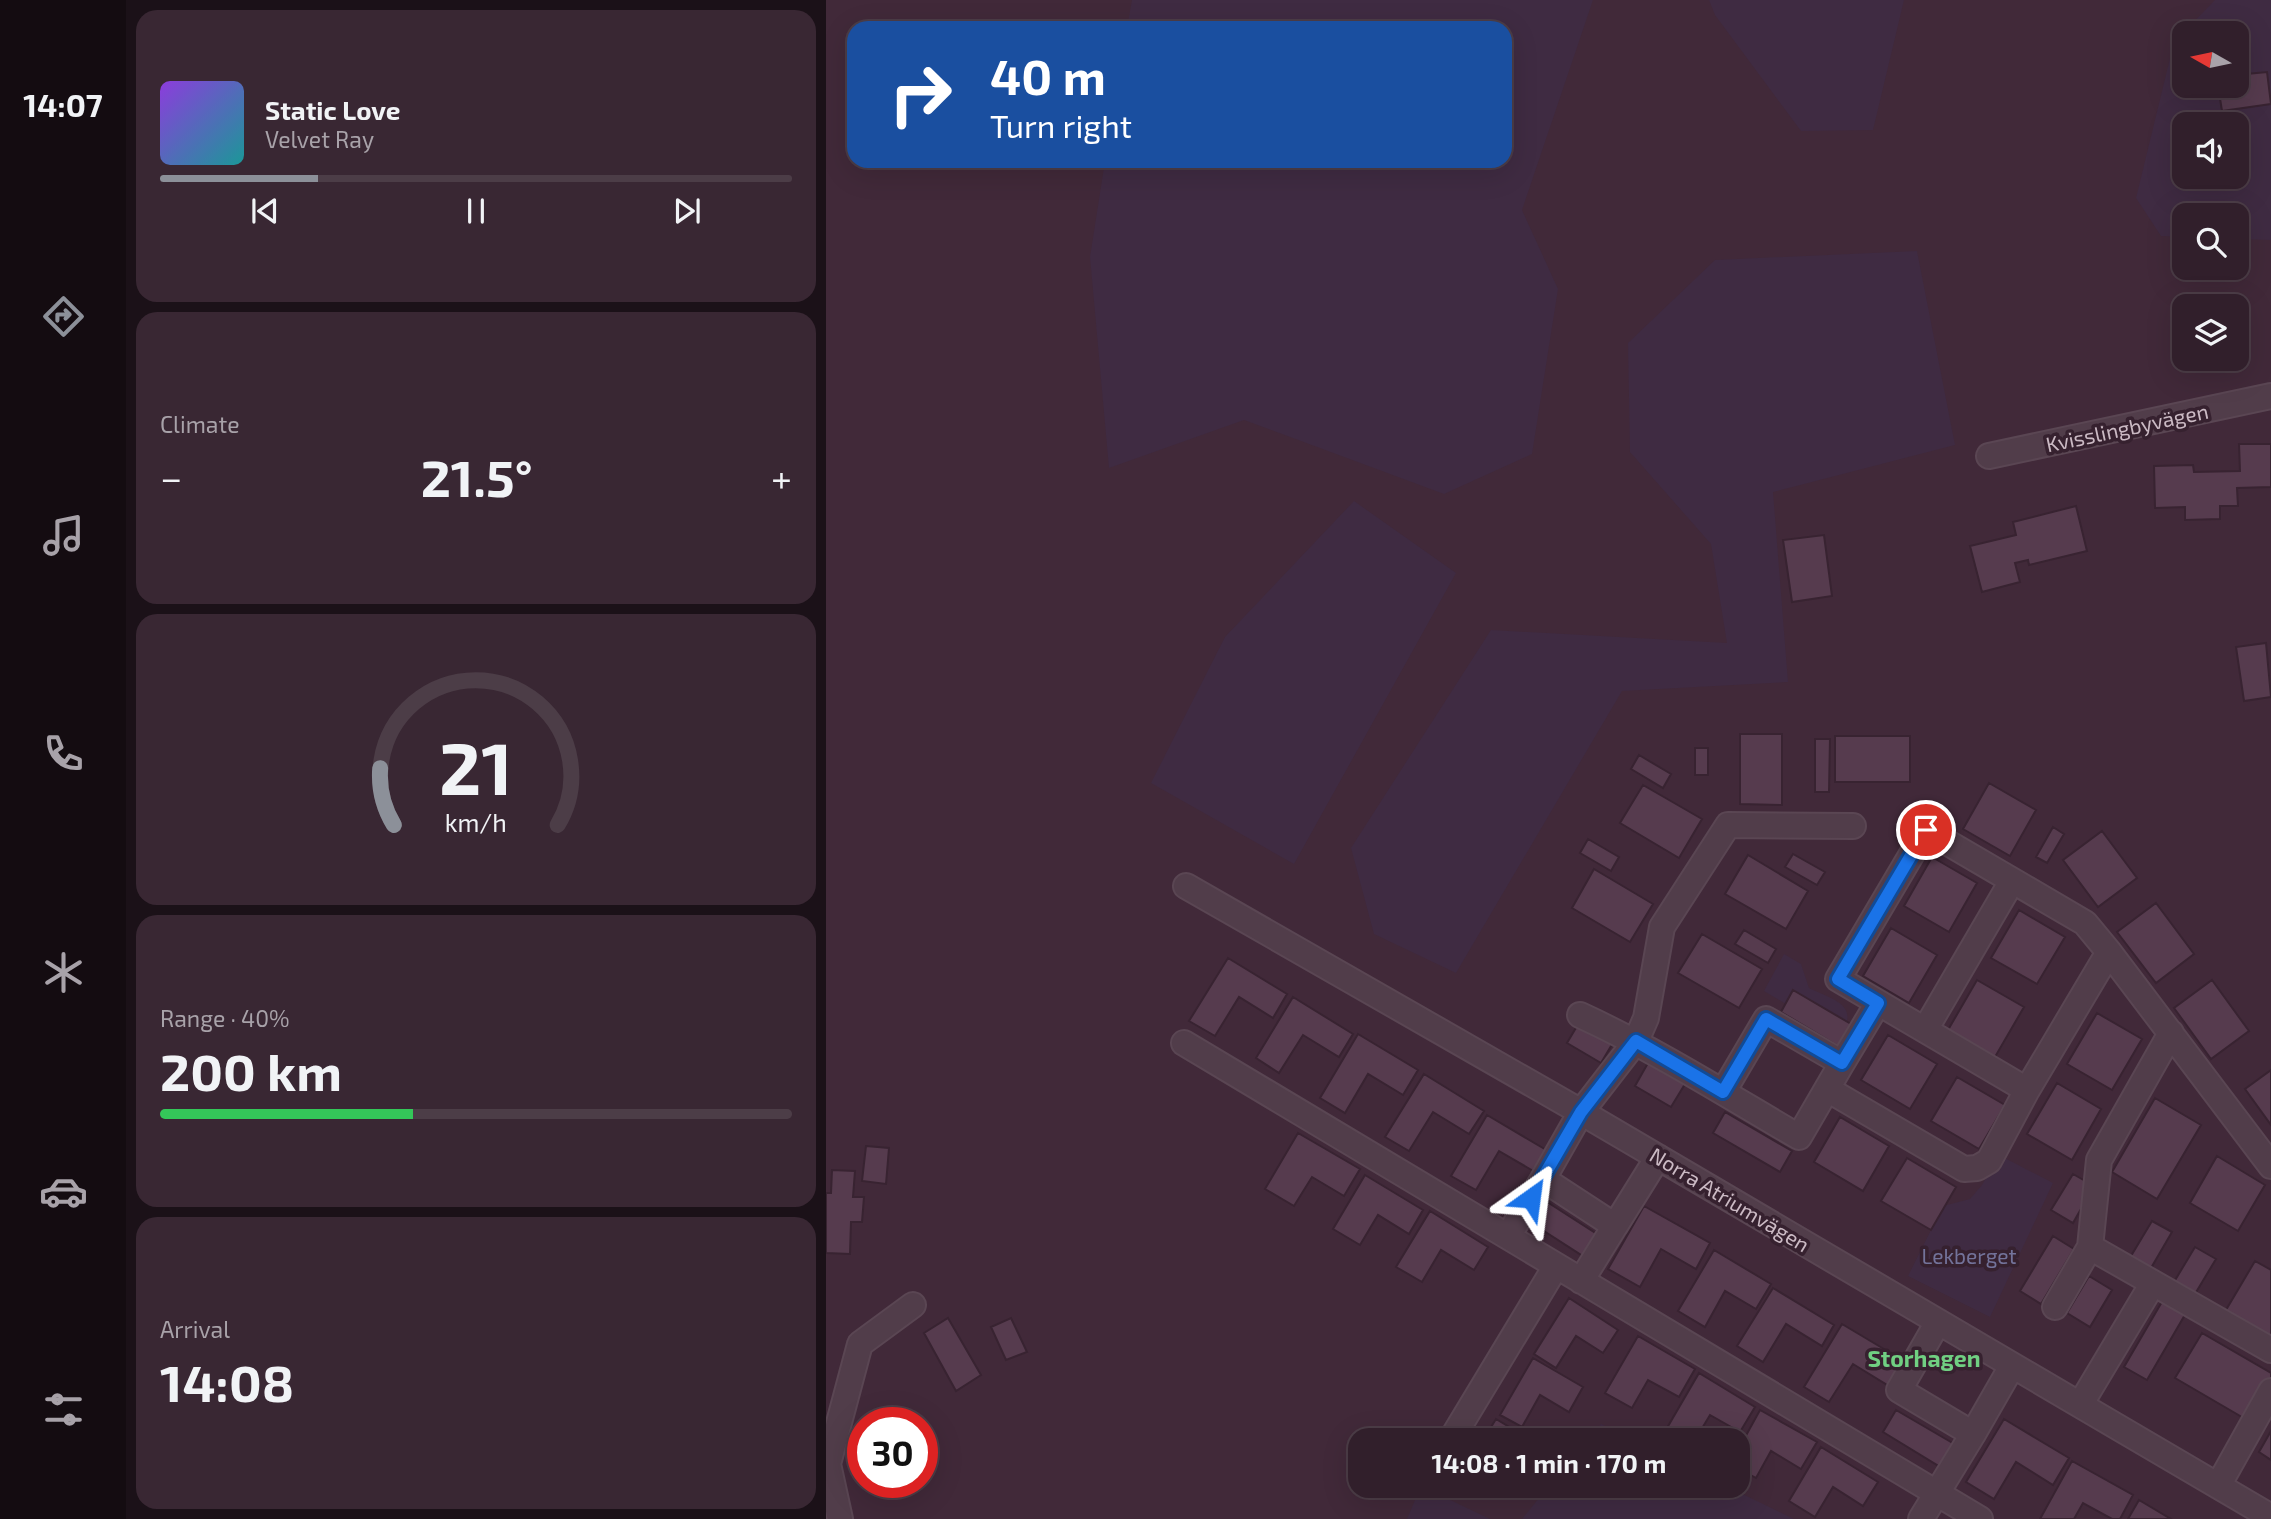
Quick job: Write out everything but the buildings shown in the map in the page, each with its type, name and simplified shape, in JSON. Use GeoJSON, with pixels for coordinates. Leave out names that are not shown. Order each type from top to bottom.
{"type":"FeatureCollection","features":[{"type":"Feature","properties":{"kind":"street","name":"Kvisslingbyvägen"},"geometry":{"type":"LineString","coordinates":[[1989,456],[2269,390]]}},
{"type":"Feature","properties":{"kind":"street"},"geometry":{"type":"LineString","coordinates":[[1508,1236],[1581,1112],[1636,1041],[1646,1018],[1662,927],[1728,825],[1853,826]]}},
{"type":"Feature","properties":{"kind":"street"},"geometry":{"type":"LineString","coordinates":[[2027,1090],[1838,979],[1926,830],[2085,923],[2271,1167]]}},
{"type":"Feature","properties":{"kind":"street"},"geometry":{"type":"LineString","coordinates":[[1925,1030],[2012,881]]}},
{"type":"Feature","properties":{"kind":"street","name":"Norra Atriumvägen"},"geometry":{"type":"LineString","coordinates":[[1186,886],[1581,1112],[2271,1517]]}},
{"type":"Feature","properties":{"kind":"street"},"geometry":{"type":"LineString","coordinates":[[1827,1089],[1964,1169],[1977,1168],[1990,1161],[2027,1090],[2109,952]]}},
{"type":"Feature","properties":{"kind":"street"},"geometry":{"type":"LineString","coordinates":[[1580,1015],[1636,1041],[1799,1137],[1878,1003]]}},
{"type":"Feature","properties":{"kind":"street"},"geometry":{"type":"LineString","coordinates":[[1723,1092],[1766,1019],[1842,1063]]}},
{"type":"Feature","properties":{"kind":"street"},"geometry":{"type":"LineString","coordinates":[[2055,1307],[2090,1247],[2099,1160],[2171,1033]]}},
{"type":"Feature","properties":{"kind":"street"},"geometry":{"type":"LineString","coordinates":[[1184,1043],[1980,1519]]}},
{"type":"Feature","properties":{"kind":"street"},"geometry":{"type":"LineString","coordinates":[[1581,1280],[1658,1157]]}},
{"type":"Feature","properties":{"kind":"street"},"geometry":{"type":"LineString","coordinates":[[1543,1179],[1615,1226],[1618,1221]]}},
{"type":"Feature","properties":{"kind":"street"},"geometry":{"type":"LineString","coordinates":[[2090,1247],[2271,1350]]}},
{"type":"Feature","properties":{"kind":"street"},"geometry":{"type":"LineString","coordinates":[[1458,1428],[1556,1266]]}},
{"type":"Feature","properties":{"kind":"street"},"geometry":{"type":"LineString","coordinates":[[2080,1405],[2153,1283]]}},
{"type":"Feature","properties":{"kind":"street"},"geometry":{"type":"LineString","coordinates":[[840,1519],[828,1464],[860,1344],[913,1306]]}},
{"type":"Feature","properties":{"kind":"street"},"geometry":{"type":"LineString","coordinates":[[1938,1322],[1899,1391],[1973,1434]]}},
{"type":"Feature","properties":{"kind":"street"},"geometry":{"type":"LineString","coordinates":[[1921,1519],[2012,1366]]}},
{"type":"Feature","properties":{"kind":"street"},"geometry":{"type":"LineString","coordinates":[[2218,1486],[2271,1391]]}},
{"type":"Feature","properties":{"kind":"green space"},"geometry":{"type":"Polygon","coordinates":[[[1132,0],[1593,0],[1522,210],[1558,289],[1532,454],[1444,494],[1244,420],[1109,468],[1090,257],[1104,168],[1512,168],[1512,21],[1128,21],[1132,0]]]}},
{"type":"Feature","properties":{"kind":"green space"},"geometry":{"type":"Polygon","coordinates":[[[1709,0],[1904,0],[1873,130],[1801,131],[1715,15],[1709,0]]]}},
{"type":"Feature","properties":{"kind":"green space"},"geometry":{"type":"Polygon","coordinates":[[[2215,0],[2271,0],[2271,240],[2249,239],[2249,203],[2172,203],[2172,236],[2161,236],[2136,198],[2172,50],[2172,98],[2249,98],[2249,21],[2194,21],[2215,0]]]}},
{"type":"Feature","properties":{"kind":"green space"},"geometry":{"type":"Polygon","coordinates":[[[1917,251],[1955,445],[1773,492],[1788,682],[1622,691],[1456,973],[1374,934],[1351,848],[1491,630],[1727,643],[1711,544],[1630,452],[1628,343],[1715,260],[1917,251]]]}},
{"type":"Feature","properties":{"kind":"green space"},"geometry":{"type":"Polygon","coordinates":[[[1354,501],[1456,573],[1294,864],[1151,783],[1225,637],[1354,501]]]}},
{"type":"Feature","properties":{"kind":"green space"},"geometry":{"type":"Polygon","coordinates":[[[1784,954],[1801,964],[1809,988],[1835,1000],[1846,1010],[1846,1026],[1840,1036],[1764,991],[1784,954]]]}},
{"type":"Feature","properties":{"kind":"green space","name":"Lekberget"},"geometry":{"type":"Polygon","coordinates":[[[1999,1155],[2053,1183],[1990,1317],[1908,1276],[1943,1206],[1970,1199],[1982,1185],[1999,1155]]]}},
{"type":"Feature","properties":{"kind":"green space"},"geometry":{"type":"Polygon","coordinates":[[[1416,1498],[1446,1498],[1490,1519],[1407,1519],[1416,1498]]]}},
{"type":"Feature","properties":{"kind":"green space"},"geometry":{"type":"Polygon","coordinates":[[[1539,1498],[1750,1498],[1794,1519],[1522,1519],[1539,1498]]]}},
{"type":"Feature","properties":{"kind":"district","name":"Storhagen"},"geometry":{"type":"Point","coordinates":[1924,1358]}},
{"type":"Feature","properties":{"kind":"route"},"geometry":{"type":"LineString","coordinates":[[1531,1198],[1581,1112],[1636,1041],[1723,1092],[1766,1019],[1842,1063],[1878,1003],[1838,979],[1926,830]]}}]}
